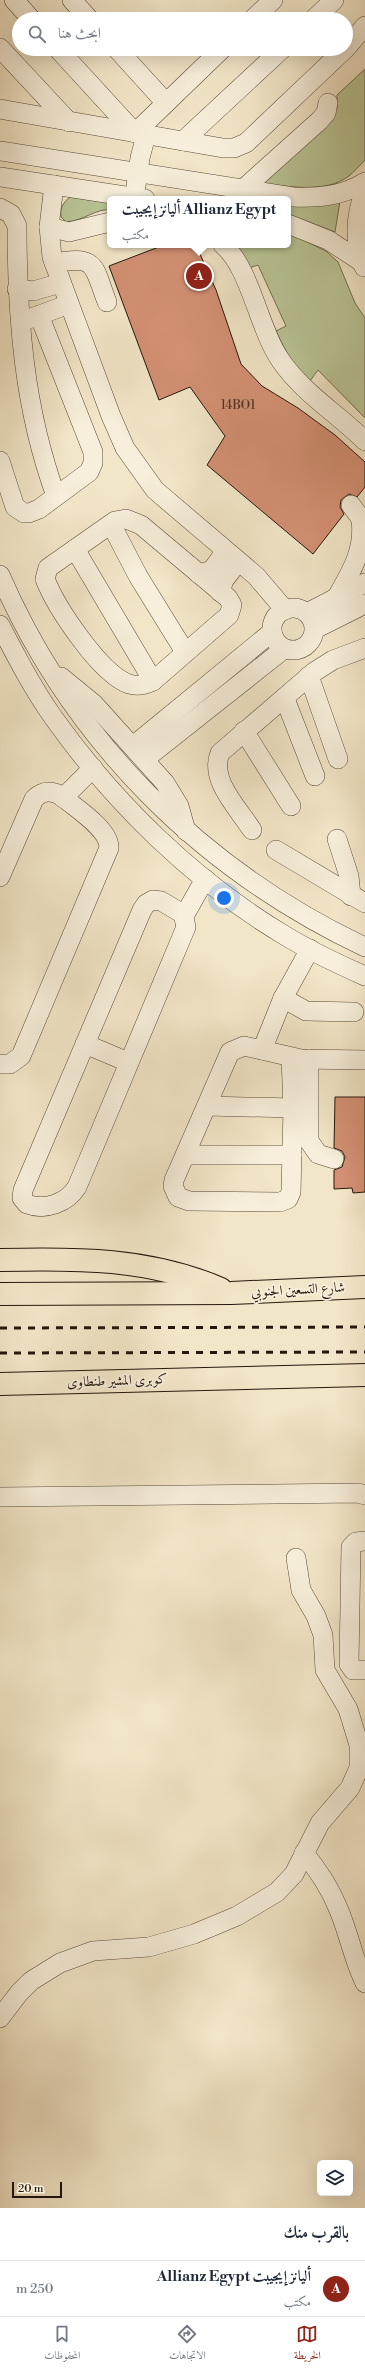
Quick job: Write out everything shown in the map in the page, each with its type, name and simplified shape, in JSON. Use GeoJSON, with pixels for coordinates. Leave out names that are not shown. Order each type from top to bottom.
{"type":"FeatureCollection","features":[{"type":"Feature","properties":{"kind":"highway"},"geometry":{"type":"LineString","coordinates":[[0,1260],[78,1259],[131,1263],[182,1275],[231,1293]]}},
{"type":"Feature","properties":{"kind":"highway","name":"شارع التسعين الجنوبي"},"geometry":{"type":"LineString","coordinates":[[231,1293],[365,1287]]}},
{"type":"Feature","properties":{"kind":"highway"},"geometry":{"type":"LineString","coordinates":[[0,1294],[231,1293]]}},
{"type":"Feature","properties":{"kind":"highway","name":"كوبرى المشير طنطاوى"},"geometry":{"type":"LineString","coordinates":[[0,1384],[365,1375]]}},
{"type":"Feature","properties":{"kind":"street"},"geometry":{"type":"LineString","coordinates":[[14,0],[25,12]]}},
{"type":"Feature","properties":{"kind":"street"},"geometry":{"type":"LineString","coordinates":[[72,0],[83,12]]}},
{"type":"Feature","properties":{"kind":"street"},"geometry":{"type":"LineString","coordinates":[[260,12],[273,0]]}},
{"type":"Feature","properties":{"kind":"street"},"geometry":{"type":"LineString","coordinates":[[321,12],[334,0]]}},
{"type":"Feature","properties":{"kind":"street"},"geometry":{"type":"LineString","coordinates":[[353,41],[365,26]]}},
{"type":"Feature","properties":{"kind":"street"},"geometry":{"type":"LineString","coordinates":[[0,48],[69,122]]}},
{"type":"Feature","properties":{"kind":"street"},"geometry":{"type":"LineString","coordinates":[[65,56],[141,134]]}},
{"type":"Feature","properties":{"kind":"street"},"geometry":{"type":"LineString","coordinates":[[123,56],[166,103]]}},
{"type":"Feature","properties":{"kind":"street"},"geometry":{"type":"LineString","coordinates":[[140,196],[137,173],[141,134],[166,103],[215,56]]}},
{"type":"Feature","properties":{"kind":"street"},"geometry":{"type":"LineString","coordinates":[[183,141],[274,56]]}},
{"type":"Feature","properties":{"kind":"street"},"geometry":{"type":"LineString","coordinates":[[0,109],[69,122],[229,148],[246,143],[339,56]]}},
{"type":"Feature","properties":{"kind":"street"},"geometry":{"type":"LineString","coordinates":[[242,190],[319,121],[326,113],[328,103]]}},
{"type":"Feature","properties":{"kind":"street"},"geometry":{"type":"LineString","coordinates":[[0,151],[242,190],[293,196],[323,197],[349,190],[365,182]]}},
{"type":"Feature","properties":{"kind":"street"},"geometry":{"type":"LineString","coordinates":[[0,177],[126,196]]}},
{"type":"Feature","properties":{"kind":"street"},"geometry":{"type":"LineString","coordinates":[[54,186],[50,227],[50,247],[54,263],[117,432],[134,463],[160,494],[261,582],[285,610]]}},
{"type":"Feature","properties":{"kind":"street"},"geometry":{"type":"LineString","coordinates":[[363,266],[358,241],[358,219],[365,192]]}},
{"type":"Feature","properties":{"kind":"street"},"geometry":{"type":"LineString","coordinates":[[0,208],[11,214],[17,226],[17,289],[28,390],[42,454],[56,496]]}},
{"type":"Feature","properties":{"kind":"street"},"geometry":{"type":"LineString","coordinates":[[50,227],[69,232],[107,223]]}},
{"type":"Feature","properties":{"kind":"street"},"geometry":{"type":"LineString","coordinates":[[291,225],[328,240],[363,266]]}},
{"type":"Feature","properties":{"kind":"street"},"geometry":{"type":"LineString","coordinates":[[225,248],[238,264],[260,319],[280,360],[309,393],[365,441]]}},
{"type":"Feature","properties":{"kind":"street"},"geometry":{"type":"LineString","coordinates":[[54,263],[75,259],[88,262],[94,270],[107,302]]}},
{"type":"Feature","properties":{"kind":"street"},"geometry":{"type":"LineString","coordinates":[[17,289],[33,291],[61,283]]}},
{"type":"Feature","properties":{"kind":"street"},"geometry":{"type":"LineString","coordinates":[[20,322],[69,304]]}},
{"type":"Feature","properties":{"kind":"street"},"geometry":{"type":"LineString","coordinates":[[0,461],[13,502],[19,511],[29,513],[34,512],[89,472],[94,458],[39,315]]}},
{"type":"Feature","properties":{"kind":"street"},"geometry":{"type":"LineString","coordinates":[[337,597],[361,553],[363,536],[359,516]]}},
{"type":"Feature","properties":{"kind":"street"},"geometry":{"type":"LineString","coordinates":[[126,519],[137,522],[231,601],[231,612],[153,681],[138,686],[124,682],[87,648],[62,612],[46,583],[44,575],[48,568],[111,524],[126,519]]}},
{"type":"Feature","properties":{"kind":"street"},"geometry":{"type":"LineString","coordinates":[[111,524],[138,576],[185,652]]}},
{"type":"Feature","properties":{"kind":"street"},"geometry":{"type":"LineString","coordinates":[[75,549],[153,681]]}},
{"type":"Feature","properties":{"kind":"street"},"geometry":{"type":"LineString","coordinates":[[199,574],[212,570],[232,557]]}},
{"type":"Feature","properties":{"kind":"street"},"geometry":{"type":"LineString","coordinates":[[220,592],[232,557]]}},
{"type":"Feature","properties":{"kind":"street"},"geometry":{"type":"LineString","coordinates":[[0,575],[23,623],[50,670],[110,753],[136,783],[186,831],[219,859],[254,884],[326,927],[365,947]]}},
{"type":"Feature","properties":{"kind":"street"},"geometry":{"type":"LineString","coordinates":[[311,621],[337,597],[365,583]]}},
{"type":"Feature","properties":{"kind":"street"},"geometry":{"type":"LineString","coordinates":[[311,621],[365,604]]}},
{"type":"Feature","properties":{"kind":"street"},"geometry":{"type":"LineString","coordinates":[[292,608],[311,621],[312,639],[305,647],[295,651],[284,648],[274,639],[272,632],[275,619],[285,610],[292,608]]}},
{"type":"Feature","properties":{"kind":"street"},"geometry":{"type":"LineString","coordinates":[[0,625],[52,716],[93,768],[170,850],[205,880],[247,911],[285,936],[365,976]]}},
{"type":"Feature","properties":{"kind":"street"},"geometry":{"type":"LineString","coordinates":[[133,746],[272,632]]}},
{"type":"Feature","properties":{"kind":"street"},"geometry":{"type":"LineString","coordinates":[[145,759],[284,648]]}},
{"type":"Feature","properties":{"kind":"street"},"geometry":{"type":"LineString","coordinates":[[252,830],[221,782],[217,767],[218,760],[224,748],[285,699],[309,676],[333,660],[365,648]]}},
{"type":"Feature","properties":{"kind":"street"},"geometry":{"type":"LineString","coordinates":[[50,670],[89,699],[145,759],[173,794],[184,818],[186,831],[170,850]]}},
{"type":"Feature","properties":{"kind":"street"},"geometry":{"type":"LineString","coordinates":[[309,676],[338,759]]}},
{"type":"Feature","properties":{"kind":"street"},"geometry":{"type":"LineString","coordinates":[[285,699],[315,776]]}},
{"type":"Feature","properties":{"kind":"street"},"geometry":{"type":"LineString","coordinates":[[244,731],[291,806]]}},
{"type":"Feature","properties":{"kind":"street"},"geometry":{"type":"LineString","coordinates":[[63,798],[93,768]]}},
{"type":"Feature","properties":{"kind":"street"},"geometry":{"type":"LineString","coordinates":[[0,877],[34,799],[38,794],[49,791],[63,798],[105,833],[109,848],[21,1056],[10,1064],[0,1064]]}},
{"type":"Feature","properties":{"kind":"street"},"geometry":{"type":"LineString","coordinates":[[337,839],[358,899]]}},
{"type":"Feature","properties":{"kind":"street"},"geometry":{"type":"LineString","coordinates":[[276,850],[358,899]]}},
{"type":"Feature","properties":{"kind":"street"},"geometry":{"type":"LineString","coordinates":[[184,916],[161,901],[150,902],[144,907],[23,1190],[22,1198],[27,1204],[34,1206],[57,1204],[74,1192],[186,927],[184,916],[205,880]]}},
{"type":"Feature","properties":{"kind":"street"},"geometry":{"type":"LineString","coordinates":[[262,1050],[283,998],[310,949]]}},
{"type":"Feature","properties":{"kind":"street"},"geometry":{"type":"LineString","coordinates":[[283,998],[306,1010],[354,1012]]}},
{"type":"Feature","properties":{"kind":"street"},"geometry":{"type":"LineString","coordinates":[[86,1044],[128,1062]]}},
{"type":"Feature","properties":{"kind":"street"},"geometry":{"type":"LineString","coordinates":[[291,1058],[293,1108],[291,1192],[288,1199],[280,1202],[183,1200],[175,1192],[173,1186],[230,1052],[244,1046],[291,1058],[365,1060]]}},
{"type":"Feature","properties":{"kind":"street"},"geometry":{"type":"LineString","coordinates":[[314,1059],[319,1136],[334,1153]]}},
{"type":"Feature","properties":{"kind":"street"},"geometry":{"type":"LineString","coordinates":[[207,1106],[293,1108]]}},
{"type":"Feature","properties":{"kind":"street"},"geometry":{"type":"LineString","coordinates":[[186,1155],[292,1155]]}},
{"type":"Feature","properties":{"kind":"street"},"geometry":{"type":"LineString","coordinates":[[0,1497],[363,1492]]}},
{"type":"Feature","properties":{"kind":"street"},"geometry":{"type":"LineString","coordinates":[[365,1541],[356,1542],[351,1547],[349,1664],[354,1670],[365,1670]]}},
{"type":"Feature","properties":{"kind":"street"},"geometry":{"type":"LineString","coordinates":[[0,2018],[18,1993],[31,1981],[60,1962],[93,1952],[149,1946],[172,1941],[209,1929],[237,1916],[277,1892],[286,1884],[300,1864],[304,1853],[320,1823],[343,1798],[360,1776],[359,1745],[348,1710],[327,1676],[323,1635],[316,1616],[301,1590],[296,1558]]}},
{"type":"Feature","properties":{"kind":"street"},"geometry":{"type":"LineString","coordinates":[[304,1853],[317,1869],[338,1908],[352,1951],[365,1983]]}},
{"type":"Feature","properties":{"kind":"green space"},"geometry":{"type":"Polygon","coordinates":[[[365,69],[365,160],[349,176],[339,182],[329,185],[317,187],[293,187],[259,183],[333,116],[337,108],[337,95],[365,69]]]}},
{"type":"Feature","properties":{"kind":"green space"},"geometry":{"type":"Polygon","coordinates":[[[70,197],[107,203],[107,210],[66,222],[61,217],[61,210],[64,203],[70,197]]]}},
{"type":"Feature","properties":{"kind":"green space"},"geometry":{"type":"Polygon","coordinates":[[[340,201],[335,232],[291,215],[291,205],[340,201]]]}},
{"type":"Feature","properties":{"kind":"green space"},"geometry":{"type":"Polygon","coordinates":[[[291,234],[326,251],[338,262],[355,303],[365,318],[365,418],[318,370],[310,381],[293,365],[274,332],[286,326],[258,265],[249,268],[236,248],[291,248],[291,234]]]}},
{"type":"Feature","properties":{"kind":"building"},"geometry":{"type":"Polygon","coordinates":[[[156,248],[197,248],[216,290],[241,364],[262,386],[298,408],[335,435],[365,462],[365,487],[357,497],[349,494],[341,500],[340,507],[344,514],[313,554],[207,465],[225,436],[190,387],[159,400],[109,266],[156,248]]]}},
{"type":"Feature","properties":{"kind":"building"},"geometry":{"type":"Polygon","coordinates":[[[335,1097],[365,1097],[365,1192],[353,1193],[352,1188],[334,1189],[334,1170],[342,1167],[345,1157],[342,1151],[334,1148],[335,1097]]]}},
{"type":"Feature","properties":{"kind":"railway"},"geometry":{"type":"LineString","coordinates":[[0,1328],[365,1327]]}},
{"type":"Feature","properties":{"kind":"railway"},"geometry":{"type":"LineString","coordinates":[[0,1353],[365,1352]]}},
{"type":"Feature","properties":{"kind":"place","name":"أليانز إيجيبت Allianz Egypt"},"geometry":{"type":"Point","coordinates":[199,276]}}]}
